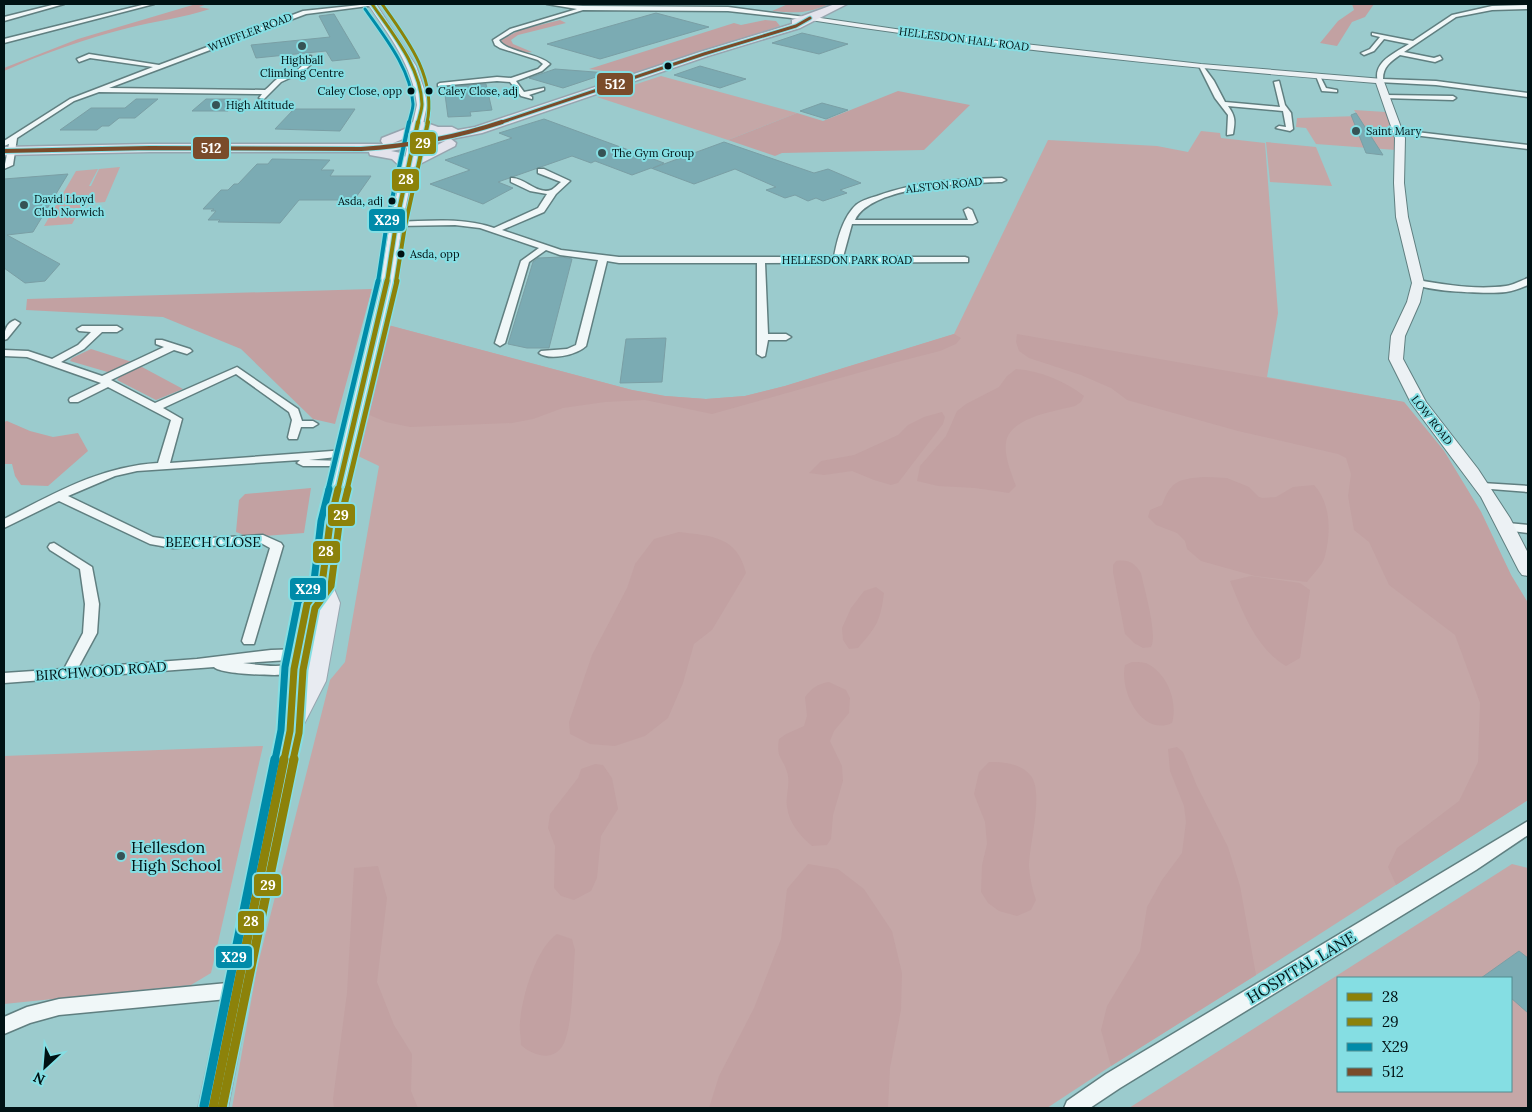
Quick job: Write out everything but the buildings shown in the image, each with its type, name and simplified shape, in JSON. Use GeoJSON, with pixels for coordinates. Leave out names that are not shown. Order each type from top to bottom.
{"type":"FeatureCollection","features":[{"type":"Feature","properties":{"kind":"highway"},"geometry":{"type":"LineString","coordinates":[[8,146],[57,149],[376,149],[412,144],[478,130],[804,23],[810,18],[842,4]]}},
{"type":"Feature","properties":{"kind":"highway"},"geometry":{"type":"LineString","coordinates":[[339,149],[384,142],[409,132],[418,124],[437,131],[478,130]]}},
{"type":"Feature","properties":{"kind":"highway"},"geometry":{"type":"LineString","coordinates":[[339,149],[391,154],[408,166],[433,151],[478,130]]}},
{"type":"Feature","properties":{"kind":"main road"},"geometry":{"type":"LineString","coordinates":[[213,1108],[290,731],[296,661],[307,604],[322,584],[330,523],[387,283],[396,224],[412,144],[418,124],[422,91],[415,73],[373,4]]}},
{"type":"Feature","properties":{"kind":"main road"},"geometry":{"type":"LineString","coordinates":[[290,731],[315,681],[330,603],[322,584]]}},
{"type":"Feature","properties":{"kind":"street"},"geometry":{"type":"LineString","coordinates":[[4,19],[62,4]]}},
{"type":"Feature","properties":{"kind":"street"},"geometry":{"type":"LineString","coordinates":[[125,4],[136,7]]}},
{"type":"Feature","properties":{"kind":"street"},"geometry":{"type":"LineString","coordinates":[[4,41],[151,4]]}},
{"type":"Feature","properties":{"kind":"street","name":"WHIFFLER ROAD"},"geometry":{"type":"LineString","coordinates":[[8,146],[61,106],[98,90],[298,14],[373,4]]}},
{"type":"Feature","properties":{"kind":"street","name":"HELLESDON HALL ROAD"},"geometry":{"type":"LineString","coordinates":[[549,4],[583,8],[687,6],[749,11],[909,33],[1201,67],[1380,81]]}},
{"type":"Feature","properties":{"kind":"street"},"geometry":{"type":"LineString","coordinates":[[1528,6],[1492,8],[1454,16],[1382,66],[1380,81],[1436,83],[1528,95]]}},
{"type":"Feature","properties":{"kind":"street"},"geometry":{"type":"LineString","coordinates":[[440,85],[497,79],[512,80],[540,70],[547,64],[540,59],[502,47],[497,44],[496,40],[499,36],[512,30],[556,18],[583,8]]}},
{"type":"Feature","properties":{"kind":"street"},"geometry":{"type":"LineString","coordinates":[[1374,34],[1413,43]]}},
{"type":"Feature","properties":{"kind":"street"},"geometry":{"type":"LineString","coordinates":[[1376,53],[1366,52],[1385,36]]}},
{"type":"Feature","properties":{"kind":"street"},"geometry":{"type":"LineString","coordinates":[[79,60],[104,51]]}},
{"type":"Feature","properties":{"kind":"street"},"geometry":{"type":"LineString","coordinates":[[1397,54],[1438,59],[1431,67]]}},
{"type":"Feature","properties":{"kind":"street","name":"WHIFFLER ROAD"},"geometry":{"type":"LineString","coordinates":[[89,56],[159,67]]}},
{"type":"Feature","properties":{"kind":"street"},"geometry":{"type":"LineString","coordinates":[[262,98],[279,81],[301,71],[308,64],[309,57]]}},
{"type":"Feature","properties":{"kind":"street"},"geometry":{"type":"LineString","coordinates":[[1201,67],[1231,115],[1232,121],[1228,130]]}},
{"type":"Feature","properties":{"kind":"street"},"geometry":{"type":"LineString","coordinates":[[1318,77],[1324,90],[1335,91]]}},
{"type":"Feature","properties":{"kind":"street"},"geometry":{"type":"LineString","coordinates":[[512,80],[523,95],[530,98]]}},
{"type":"Feature","properties":{"kind":"street","name":"LOW ROAD"},"geometry":{"type":"LineString","coordinates":[[1380,81],[1399,132],[1401,148],[1399,183],[1402,217],[1418,283],[1418,293],[1396,345],[1395,357],[1410,392],[1482,486],[1508,527],[1528,571]]}},
{"type":"Feature","properties":{"kind":"street"},"geometry":{"type":"LineString","coordinates":[[1280,86],[1290,129]]}},
{"type":"Feature","properties":{"kind":"street","name":"WHIFFLER ROAD"},"geometry":{"type":"LineString","coordinates":[[98,90],[107,92],[267,92]]}},
{"type":"Feature","properties":{"kind":"street"},"geometry":{"type":"LineString","coordinates":[[523,95],[542,90]]}},
{"type":"Feature","properties":{"kind":"street"},"geometry":{"type":"LineString","coordinates":[[1385,97],[1453,98]]}},
{"type":"Feature","properties":{"kind":"street"},"geometry":{"type":"LineString","coordinates":[[1418,98],[1428,102]]}},
{"type":"Feature","properties":{"kind":"street"},"geometry":{"type":"LineString","coordinates":[[1223,104],[1284,109]]}},
{"type":"Feature","properties":{"kind":"street"},"geometry":{"type":"LineString","coordinates":[[1279,128],[1300,130]]}},
{"type":"Feature","properties":{"kind":"street"},"geometry":{"type":"LineString","coordinates":[[1399,132],[1528,147]]}},
{"type":"Feature","properties":{"kind":"street"},"geometry":{"type":"LineString","coordinates":[[6,169],[9,165],[8,146]]}},
{"type":"Feature","properties":{"kind":"street"},"geometry":{"type":"LineString","coordinates":[[494,230],[541,210],[554,192],[566,182],[541,171]]}},
{"type":"Feature","properties":{"kind":"street"},"geometry":{"type":"LineString","coordinates":[[514,180],[531,190],[541,193],[554,192]]}},
{"type":"Feature","properties":{"kind":"street","name":"ALSTON ROAD"},"geometry":{"type":"LineString","coordinates":[[990,180],[996,189]]}},
{"type":"Feature","properties":{"kind":"street","name":"ALSTON ROAD"},"geometry":{"type":"LineString","coordinates":[[838,260],[840,244],[850,222],[857,208],[864,203],[896,190],[958,182],[1002,180]]}},
{"type":"Feature","properties":{"kind":"street"},"geometry":{"type":"LineString","coordinates":[[968,210],[976,233]]}},
{"type":"Feature","properties":{"kind":"street"},"geometry":{"type":"LineString","coordinates":[[850,222],[973,222]]}},
{"type":"Feature","properties":{"kind":"street","name":"HELLESDON PARK ROAD"},"geometry":{"type":"LineString","coordinates":[[396,224],[455,223],[494,230],[544,248],[603,259],[838,260],[934,265],[965,260]]}},
{"type":"Feature","properties":{"kind":"street"},"geometry":{"type":"LineString","coordinates":[[500,343],[524,261],[544,248]]}},
{"type":"Feature","properties":{"kind":"street"},"geometry":{"type":"LineString","coordinates":[[544,353],[563,353],[576,350],[581,346],[603,259]]}},
{"type":"Feature","properties":{"kind":"street","name":"HELLESDON PARK ROAD"},"geometry":{"type":"LineString","coordinates":[[761,261],[762,354]]}},
{"type":"Feature","properties":{"kind":"street"},"geometry":{"type":"LineString","coordinates":[[1418,283],[1448,288],[1499,290],[1514,287],[1528,281]]}},
{"type":"Feature","properties":{"kind":"street"},"geometry":{"type":"LineString","coordinates":[[4,337],[15,323]]}},
{"type":"Feature","properties":{"kind":"street"},"geometry":{"type":"LineString","coordinates":[[82,329],[118,329]]}},
{"type":"Feature","properties":{"kind":"street"},"geometry":{"type":"LineString","coordinates":[[52,362],[81,347],[100,329]]}},
{"type":"Feature","properties":{"kind":"street"},"geometry":{"type":"LineString","coordinates":[[763,337],[786,337]]}},
{"type":"Feature","properties":{"kind":"street"},"geometry":{"type":"LineString","coordinates":[[159,342],[187,351]]}},
{"type":"Feature","properties":{"kind":"street"},"geometry":{"type":"LineString","coordinates":[[84,405],[74,400],[173,346]]}},
{"type":"Feature","properties":{"kind":"street"},"geometry":{"type":"LineString","coordinates":[[4,353],[28,354],[105,382],[177,419],[163,466]]}},
{"type":"Feature","properties":{"kind":"street"},"geometry":{"type":"LineString","coordinates":[[154,408],[237,370],[293,410],[297,420],[292,438]]}},
{"type":"Feature","properties":{"kind":"street"},"geometry":{"type":"LineString","coordinates":[[296,424],[313,424]]}},
{"type":"Feature","properties":{"kind":"street"},"geometry":{"type":"LineString","coordinates":[[4,524],[85,483],[112,473],[137,468],[344,458]]}},
{"type":"Feature","properties":{"kind":"street"},"geometry":{"type":"LineString","coordinates":[[1482,486],[1528,489]]}},
{"type":"Feature","properties":{"kind":"street","name":"BEECH CLOSE"},"geometry":{"type":"LineString","coordinates":[[59,496],[150,540],[174,544],[263,539],[277,546],[249,641]]}},
{"type":"Feature","properties":{"kind":"street"},"geometry":{"type":"LineString","coordinates":[[1508,527],[1528,528]]}},
{"type":"Feature","properties":{"kind":"street"},"geometry":{"type":"LineString","coordinates":[[54,547],[86,567],[92,604],[90,633],[68,674]]}},
{"type":"Feature","properties":{"kind":"street","name":"BIRCHWOOD ROAD"},"geometry":{"type":"LineString","coordinates":[[4,678],[197,664],[267,670],[296,661],[319,660]]}},
{"type":"Feature","properties":{"kind":"street","name":"HOSPITAL LANE"},"geometry":{"type":"LineString","coordinates":[[1074,1108],[1113,1080],[1462,870],[1528,827]]}},
{"type":"Feature","properties":{"kind":"street"},"geometry":{"type":"LineString","coordinates":[[4,1026],[28,1015],[59,1007],[238,990]]}},
{"type":"Feature","properties":{"kind":"shaded area"},"geometry":{"type":"Polygon","coordinates":[[[196,4],[207,4],[199,7],[210,9],[96,37],[49,52],[4,71],[4,68],[78,39],[196,4]]]}},
{"type":"Feature","properties":{"kind":"shaded area"},"geometry":{"type":"Polygon","coordinates":[[[788,4],[829,4],[814,10],[801,12],[772,11],[788,4]]]}},
{"type":"Feature","properties":{"kind":"shaded area"},"geometry":{"type":"Polygon","coordinates":[[[1352,4],[1374,4],[1365,17],[1352,22],[1337,46],[1320,43],[1338,21],[1354,10],[1352,4]]]}},
{"type":"Feature","properties":{"kind":"shaded area"},"geometry":{"type":"Polygon","coordinates":[[[560,20],[566,23],[518,35],[511,40],[513,44],[532,52],[514,50],[506,46],[501,40],[520,30],[560,20]]]}},
{"type":"Feature","properties":{"kind":"shaded area"},"geometry":{"type":"Polygon","coordinates":[[[765,20],[776,21],[780,26],[632,75],[589,69],[734,23],[741,25],[765,20]]]}},
{"type":"Feature","properties":{"kind":"shaded area"},"geometry":{"type":"Polygon","coordinates":[[[661,76],[797,113],[728,140],[597,97],[661,76]]]}},
{"type":"Feature","properties":{"kind":"shaded area"},"geometry":{"type":"Polygon","coordinates":[[[898,91],[970,105],[924,150],[782,153],[775,156],[728,140],[797,113],[823,121],[898,91]]]}},
{"type":"Feature","properties":{"kind":"shaded area"},"geometry":{"type":"Polygon","coordinates":[[[1354,110],[1386,112],[1395,138],[1396,150],[1316,144],[1306,128],[1296,127],[1297,118],[1358,116],[1354,110]]]}},
{"type":"Feature","properties":{"kind":"shaded area"},"geometry":{"type":"Polygon","coordinates":[[[1201,131],[1220,133],[1221,138],[1265,143],[1278,313],[1267,377],[1404,402],[1444,451],[1481,512],[1511,575],[1528,603],[1528,800],[1047,1108],[232,1108],[257,968],[330,680],[345,662],[379,466],[358,456],[384,324],[632,390],[665,396],[706,399],[745,396],[785,386],[954,334],[1048,140],[1157,146],[1188,152],[1201,131]]]}},
{"type":"Feature","properties":{"kind":"shaded area"},"geometry":{"type":"Polygon","coordinates":[[[1266,142],[1316,147],[1332,186],[1270,182],[1266,142]]]}},
{"type":"Feature","properties":{"kind":"shaded area"},"geometry":{"type":"Polygon","coordinates":[[[120,167],[105,202],[83,204],[72,224],[44,226],[76,171],[98,169],[89,186],[91,186],[99,169],[120,167]]]}},
{"type":"Feature","properties":{"kind":"shaded area"},"geometry":{"type":"Polygon","coordinates":[[[372,289],[335,424],[313,419],[241,349],[163,317],[26,310],[27,299],[372,289]]]}},
{"type":"Feature","properties":{"kind":"shaded area"},"geometry":{"type":"Polygon","coordinates":[[[384,324],[632,390],[665,396],[706,399],[745,396],[785,386],[954,334],[961,338],[956,344],[940,351],[712,414],[645,400],[605,402],[563,408],[533,419],[512,423],[410,427],[386,422],[367,414],[384,324]]]}},
{"type":"Feature","properties":{"kind":"shaded area"},"geometry":{"type":"Polygon","coordinates":[[[1017,334],[1404,402],[1444,451],[1481,512],[1511,575],[1528,603],[1528,800],[1396,885],[1388,867],[1397,848],[1459,801],[1478,762],[1480,703],[1455,635],[1389,585],[1369,542],[1354,530],[1348,496],[1351,474],[1346,458],[1338,454],[1238,431],[1127,400],[1111,388],[1081,375],[1029,358],[1019,351],[1016,342],[1017,334]]]}},
{"type":"Feature","properties":{"kind":"shaded area"},"geometry":{"type":"Polygon","coordinates":[[[91,349],[132,362],[111,373],[70,361],[72,358],[91,349]]]}},
{"type":"Feature","properties":{"kind":"shaded area"},"geometry":{"type":"Polygon","coordinates":[[[139,367],[183,389],[156,400],[117,380],[121,375],[139,367]]]}},
{"type":"Feature","properties":{"kind":"shaded area"},"geometry":{"type":"Polygon","coordinates":[[[1016,369],[1052,378],[1084,396],[1081,402],[1075,406],[1034,417],[1015,427],[1009,434],[1006,443],[1006,454],[1016,486],[1009,493],[975,488],[938,486],[917,481],[920,466],[946,436],[957,411],[966,404],[999,387],[1007,376],[1016,369]]]}},
{"type":"Feature","properties":{"kind":"shaded area"},"geometry":{"type":"Polygon","coordinates":[[[942,412],[945,417],[943,424],[898,483],[891,485],[852,471],[824,475],[809,473],[821,461],[854,455],[898,435],[908,425],[924,417],[942,412]]]}},
{"type":"Feature","properties":{"kind":"shaded area"},"geometry":{"type":"Polygon","coordinates":[[[7,421],[30,431],[53,437],[78,433],[88,451],[48,486],[21,485],[15,476],[12,464],[4,464],[4,422],[7,421]]]}},
{"type":"Feature","properties":{"kind":"shaded area"},"geometry":{"type":"Polygon","coordinates":[[[1205,477],[1227,478],[1249,487],[1259,497],[1263,498],[1276,497],[1293,487],[1314,485],[1324,500],[1329,528],[1324,559],[1307,582],[1255,576],[1201,561],[1187,549],[1185,541],[1177,533],[1156,525],[1148,517],[1150,510],[1162,505],[1165,496],[1173,485],[1183,480],[1205,477]]]}},
{"type":"Feature","properties":{"kind":"shaded area"},"geometry":{"type":"Polygon","coordinates":[[[311,488],[304,533],[249,537],[236,532],[239,500],[245,494],[311,488]]]}},
{"type":"Feature","properties":{"kind":"shaded area"},"geometry":{"type":"Polygon","coordinates":[[[679,532],[722,540],[736,552],[742,561],[746,573],[712,630],[694,644],[683,683],[668,718],[645,736],[615,746],[590,744],[570,734],[569,722],[592,655],[627,588],[635,564],[654,539],[679,532]]]}},
{"type":"Feature","properties":{"kind":"shaded area"},"geometry":{"type":"Polygon","coordinates":[[[1116,561],[1131,562],[1141,573],[1152,622],[1153,641],[1151,647],[1143,648],[1134,643],[1125,634],[1113,572],[1113,565],[1116,561]]]}},
{"type":"Feature","properties":{"kind":"shaded area"},"geometry":{"type":"Polygon","coordinates":[[[1251,576],[1300,583],[1310,590],[1300,658],[1286,666],[1266,650],[1259,640],[1246,617],[1230,581],[1251,576]]]}},
{"type":"Feature","properties":{"kind":"shaded area"},"geometry":{"type":"Polygon","coordinates":[[[876,587],[884,593],[877,623],[858,648],[849,649],[843,640],[842,628],[851,608],[864,591],[876,587]]]}},
{"type":"Feature","properties":{"kind":"shaded area"},"geometry":{"type":"Polygon","coordinates":[[[1132,662],[1148,664],[1166,682],[1174,706],[1172,723],[1161,726],[1151,723],[1135,709],[1125,687],[1124,675],[1125,665],[1132,662]]]}},
{"type":"Feature","properties":{"kind":"shaded area"},"geometry":{"type":"Polygon","coordinates":[[[829,682],[846,690],[850,698],[849,713],[834,731],[830,741],[842,766],[843,781],[833,815],[831,839],[827,845],[812,846],[796,829],[788,813],[788,776],[779,754],[778,745],[779,739],[804,726],[807,716],[805,697],[815,687],[829,682]]]}},
{"type":"Feature","properties":{"kind":"shaded area","name":"Hellesdon High School"},"geometry":{"type":"Polygon","coordinates":[[[263,746],[211,973],[191,985],[4,1004],[4,756],[263,746]]]}},
{"type":"Feature","properties":{"kind":"shaded area"},"geometry":{"type":"Polygon","coordinates":[[[1177,747],[1183,752],[1197,786],[1228,847],[1240,886],[1256,975],[1111,1066],[1101,1030],[1107,1006],[1140,951],[1147,907],[1162,880],[1182,853],[1186,822],[1184,806],[1170,771],[1168,749],[1177,747]]]}},
{"type":"Feature","properties":{"kind":"shaded area"},"geometry":{"type":"Polygon","coordinates":[[[989,762],[1006,763],[1022,768],[1031,776],[1035,784],[1035,820],[1029,867],[1031,884],[1036,900],[1031,910],[1017,916],[999,911],[988,903],[981,892],[982,865],[987,844],[985,822],[974,794],[979,772],[989,762]]]}},
{"type":"Feature","properties":{"kind":"shaded area"},"geometry":{"type":"Polygon","coordinates":[[[595,764],[603,765],[612,778],[618,809],[601,836],[597,878],[591,891],[574,900],[561,896],[554,888],[555,846],[548,828],[550,814],[578,778],[581,769],[595,764]]]}},
{"type":"Feature","properties":{"kind":"shaded area"},"geometry":{"type":"Polygon","coordinates":[[[808,864],[838,869],[864,889],[892,931],[902,973],[901,1010],[890,1068],[888,1108],[709,1108],[719,1076],[754,1008],[781,939],[787,889],[808,864]]]}},
{"type":"Feature","properties":{"kind":"shaded area"},"geometry":{"type":"Polygon","coordinates":[[[1512,864],[1528,868],[1528,1108],[1129,1108],[1512,864]]]}},
{"type":"Feature","properties":{"kind":"shaded area"},"geometry":{"type":"Polygon","coordinates":[[[378,866],[387,898],[377,982],[394,1025],[412,1054],[411,1091],[418,1108],[334,1108],[333,1099],[347,993],[354,868],[378,866]]]}},
{"type":"Feature","properties":{"kind":"shaded area"},"geometry":{"type":"Polygon","coordinates":[[[557,934],[572,939],[575,950],[571,1011],[564,1043],[555,1053],[544,1056],[532,1052],[521,1045],[521,1012],[531,974],[537,961],[549,941],[557,934]]]}},
{"type":"Feature","properties":{"kind":"transit line","name":"28"},"geometry":{"type":"LineString","coordinates":[[213,1108],[290,731],[294,669],[307,604],[322,584],[330,523],[387,283],[396,224],[422,105],[420,91],[410,64],[396,39],[372,4]]}},
{"type":"Feature","properties":{"kind":"transit line","name":"29"},"geometry":{"type":"LineString","coordinates":[[222,1108],[299,733],[303,670],[315,608],[331,586],[339,525],[396,285],[405,226],[431,106],[425,78],[414,52],[382,4]]}},
{"type":"Feature","properties":{"kind":"transit line","name":"X29"},"geometry":{"type":"LineString","coordinates":[[204,1106],[281,730],[285,667],[298,602],[314,581],[321,521],[378,281],[387,222],[413,105],[407,78],[388,42],[365,9]]}},
{"type":"Feature","properties":{"kind":"transit line","name":"512"},"geometry":{"type":"LineString","coordinates":[[4,151],[150,148],[361,149],[395,147],[478,130],[704,54],[796,26],[810,18]]}},
{"type":"Feature","properties":{"kind":"place","name":"Highball Climbing Centre"},"geometry":{"type":"Point","coordinates":[302,46]}},
{"type":"Feature","properties":{"kind":"place","name":"Caley Close, opp"},"geometry":{"type":"Point","coordinates":[411,91]}},
{"type":"Feature","properties":{"kind":"place","name":"Caley Close, adj"},"geometry":{"type":"Point","coordinates":[429,91]}},
{"type":"Feature","properties":{"kind":"place","name":"High Altitude"},"geometry":{"type":"Point","coordinates":[216,105]}},
{"type":"Feature","properties":{"kind":"place","name":"Saint Mary"},"geometry":{"type":"Point","coordinates":[1356,131]}},
{"type":"Feature","properties":{"kind":"place","name":"The Gym Group"},"geometry":{"type":"Point","coordinates":[602,153]}},
{"type":"Feature","properties":{"kind":"place","name":"Asda, adj"},"geometry":{"type":"Point","coordinates":[392,201]}},
{"type":"Feature","properties":{"kind":"place","name":"David Lloyd Club Norwich"},"geometry":{"type":"Point","coordinates":[24,205]}},
{"type":"Feature","properties":{"kind":"place","name":"Asda, opp"},"geometry":{"type":"Point","coordinates":[401,254]}},
{"type":"Feature","properties":{"kind":"place","name":"Hellesdon High School"},"geometry":{"type":"Point","coordinates":[121,856]}}]}
